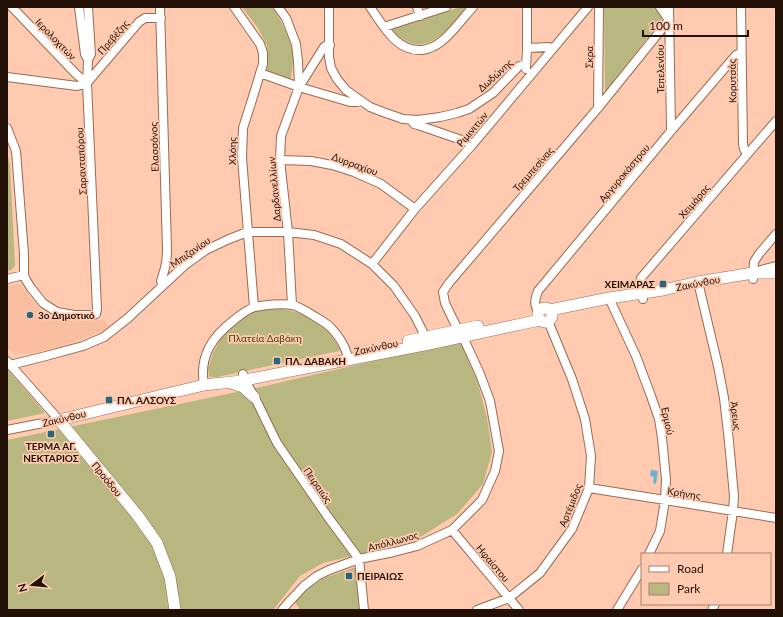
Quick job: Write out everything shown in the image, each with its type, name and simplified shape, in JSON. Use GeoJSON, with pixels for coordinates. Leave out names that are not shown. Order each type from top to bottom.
{"type":"FeatureCollection","features":[{"type":"Feature","properties":{"kind":"street","name":"Ιερολοχιτών"},"geometry":{"type":"LineString","coordinates":[[12,7],[76,74],[87,83]]}},
{"type":"Feature","properties":{"kind":"street"},"geometry":{"type":"LineString","coordinates":[[79,7],[85,54],[88,60]]}},
{"type":"Feature","properties":{"kind":"street","name":"Σαρανταπόρου"},"geometry":{"type":"LineString","coordinates":[[24,275],[31,288],[43,303],[57,312],[74,315],[96,314],[98,309],[87,83],[88,60],[91,54],[88,7]]}},
{"type":"Feature","properties":{"kind":"street","name":"Ελασσόνος"},"geometry":{"type":"LineString","coordinates":[[160,7],[167,249],[167,261],[161,281],[163,285]]}},
{"type":"Feature","properties":{"kind":"street","name":"Χλόης"},"geometry":{"type":"LineString","coordinates":[[234,7],[260,44],[263,54],[263,64],[243,128],[242,158],[254,307]]}},
{"type":"Feature","properties":{"kind":"street","name":"Δαρδανελλίων"},"geometry":{"type":"LineString","coordinates":[[278,7],[286,18],[296,44],[299,87],[281,136],[280,160],[288,232],[292,305]]}},
{"type":"Feature","properties":{"kind":"street","name":"Δωδώνης"},"geometry":{"type":"LineString","coordinates":[[329,7],[329,57],[331,68],[341,85],[370,107],[402,119],[418,120],[448,116],[469,109],[493,93],[519,66],[526,64]]}},
{"type":"Feature","properties":{"kind":"street"},"geometry":{"type":"LineString","coordinates":[[370,7],[390,35],[399,43],[416,50],[433,47],[440,43],[473,7]]}},
{"type":"Feature","properties":{"kind":"street"},"geometry":{"type":"LineString","coordinates":[[417,7],[420,16]]}},
{"type":"Feature","properties":{"kind":"street"},"geometry":{"type":"LineString","coordinates":[[384,27],[446,7]]}},
{"type":"Feature","properties":{"kind":"street"},"geometry":{"type":"LineString","coordinates":[[527,7],[526,72],[529,77]]}},
{"type":"Feature","properties":{"kind":"street","name":"Ριμινιτών"},"geometry":{"type":"LineString","coordinates":[[372,264],[415,209],[473,144],[588,7]]}},
{"type":"Feature","properties":{"kind":"street","name":"Σκρα"},"geometry":{"type":"LineString","coordinates":[[598,108],[599,7]]}},
{"type":"Feature","properties":{"kind":"street"},"geometry":{"type":"LineString","coordinates":[[660,7],[669,20]]}},
{"type":"Feature","properties":{"kind":"street","name":"Τεπελενίου"},"geometry":{"type":"LineString","coordinates":[[669,7],[671,131]]}},
{"type":"Feature","properties":{"kind":"street","name":"Κορυτσάς"},"geometry":{"type":"LineString","coordinates":[[741,7],[743,144],[747,154]]}},
{"type":"Feature","properties":{"kind":"street","name":"Πρεβέζης"},"geometry":{"type":"LineString","coordinates":[[87,83],[139,22],[145,18],[160,18]]}},
{"type":"Feature","properties":{"kind":"street","name":"Τρεμπεσίνας"},"geometry":{"type":"LineString","coordinates":[[460,334],[445,303],[443,292],[449,283],[598,108],[669,20]]}},
{"type":"Feature","properties":{"kind":"street"},"geometry":{"type":"LineString","coordinates":[[299,87],[324,47],[330,45]]}},
{"type":"Feature","properties":{"kind":"street"},"geometry":{"type":"LineString","coordinates":[[527,48],[549,47],[552,49]]}},
{"type":"Feature","properties":{"kind":"street","name":"Αργυροκάστρου"},"geometry":{"type":"LineString","coordinates":[[545,316],[536,308],[535,300],[538,291],[671,131],[736,55],[741,53]]}},
{"type":"Feature","properties":{"kind":"street","name":"Δωδώνης"},"geometry":{"type":"LineString","coordinates":[[260,73],[299,87],[350,102],[361,101]]}},
{"type":"Feature","properties":{"kind":"street"},"geometry":{"type":"LineString","coordinates":[[7,77],[77,86],[87,83]]}},
{"type":"Feature","properties":{"kind":"street","name":"Δωδώνης"},"geometry":{"type":"LineString","coordinates":[[410,120],[414,124],[473,144]]}},
{"type":"Feature","properties":{"kind":"street","name":"Χειμάρας"},"geometry":{"type":"LineString","coordinates":[[642,296],[640,283],[641,278],[776,121]]}},
{"type":"Feature","properties":{"kind":"street"},"geometry":{"type":"LineString","coordinates":[[7,128],[16,151],[24,254],[24,275],[7,279]]}},
{"type":"Feature","properties":{"kind":"street","name":"Δυρραχίου"},"geometry":{"type":"LineString","coordinates":[[280,160],[332,165],[354,172],[381,184],[415,209]]}},
{"type":"Feature","properties":{"kind":"street","name":"Μπιζανίου"},"geometry":{"type":"LineString","coordinates":[[8,363],[46,356],[75,348],[104,337],[128,318],[185,265],[206,250],[247,232],[288,232],[314,235],[341,244],[372,264],[394,286],[416,316],[428,341]]}},
{"type":"Feature","properties":{"kind":"street"},"geometry":{"type":"LineString","coordinates":[[776,234],[754,262],[753,276],[776,266]]}},
{"type":"Feature","properties":{"kind":"street","name":"Ζακύνθου"},"geometry":{"type":"LineString","coordinates":[[215,384],[230,377],[258,378],[610,301],[642,296],[663,290],[699,286],[776,273]]}},
{"type":"Feature","properties":{"kind":"street","name":"Ζακύνθου"},"geometry":{"type":"LineString","coordinates":[[753,276],[776,280]]}},
{"type":"Feature","properties":{"kind":"street","name":"Άρεως"},"geometry":{"type":"LineString","coordinates":[[699,286],[724,398],[732,467],[734,496],[727,553]]}},
{"type":"Feature","properties":{"kind":"street","name":"Ερμού"},"geometry":{"type":"LineString","coordinates":[[610,301],[641,369],[659,419],[666,479],[665,500],[660,531],[649,553]]}},
{"type":"Feature","properties":{"kind":"street"},"geometry":{"type":"LineString","coordinates":[[204,385],[202,377],[204,361],[211,344],[223,329],[254,307],[278,304],[292,305],[311,314],[331,327],[344,345],[347,354]]}},
{"type":"Feature","properties":{"kind":"street","name":"Αρτέμιδος"},"geometry":{"type":"LineString","coordinates":[[477,610],[509,598],[540,573],[572,529],[589,488],[591,456],[585,419],[572,379],[545,316]]}},
{"type":"Feature","properties":{"kind":"street","name":"Απόλλωνος"},"geometry":{"type":"LineString","coordinates":[[282,610],[304,586],[316,576],[359,560],[417,546],[452,530],[482,500],[495,471],[499,451],[490,402],[480,374],[460,334]]}},
{"type":"Feature","properties":{"kind":"street","name":"Ζακύνθου"},"geometry":{"type":"LineString","coordinates":[[7,430],[59,420],[204,385],[230,383],[244,377],[303,363],[347,354],[428,341]]}},
{"type":"Feature","properties":{"kind":"street","name":"Προόδου"},"geometry":{"type":"LineString","coordinates":[[8,363],[59,420],[138,516],[157,543],[170,577],[176,610]]}},
{"type":"Feature","properties":{"kind":"street","name":"Πειραιώς"},"geometry":{"type":"LineString","coordinates":[[244,377],[277,443],[359,560]]}},
{"type":"Feature","properties":{"kind":"street"},"geometry":{"type":"LineString","coordinates":[[253,395],[253,387],[258,378]]}},
{"type":"Feature","properties":{"kind":"street"},"geometry":{"type":"LineString","coordinates":[[230,383],[243,387],[253,395]]}},
{"type":"Feature","properties":{"kind":"street","name":"Κρήνης"},"geometry":{"type":"LineString","coordinates":[[589,488],[776,518]]}},
{"type":"Feature","properties":{"kind":"street","name":"Ηφαίστου"},"geometry":{"type":"LineString","coordinates":[[452,530],[520,610]]}},
{"type":"Feature","properties":{"kind":"street"},"geometry":{"type":"LineString","coordinates":[[359,560],[364,610]]}},
{"type":"Feature","properties":{"kind":"street"},"geometry":{"type":"LineString","coordinates":[[617,610],[641,571]]}},
{"type":"Feature","properties":{"kind":"shaded area","name":"3ο Δημοτικό"},"geometry":{"type":"Polygon","coordinates":[[[20,284],[41,311],[67,321],[104,320],[109,329],[61,346],[29,354],[12,352],[7,346],[7,286],[20,284]]]}},
{"type":"Feature","properties":{"kind":"green space"},"geometry":{"type":"Polygon","coordinates":[[[242,7],[272,7],[276,13],[286,31],[291,45],[293,61],[290,83],[265,78],[268,63],[267,46],[258,28],[242,7]]]}},
{"type":"Feature","properties":{"kind":"green space"},"geometry":{"type":"Polygon","coordinates":[[[461,7],[467,7],[446,30],[430,42],[423,44],[410,43],[403,40],[391,29],[461,7]]]}},
{"type":"Feature","properties":{"kind":"green space"},"geometry":{"type":"Polygon","coordinates":[[[604,7],[655,7],[662,19],[605,92],[604,7]]]}},
{"type":"Feature","properties":{"kind":"green space"},"geometry":{"type":"Polygon","coordinates":[[[7,153],[10,165],[15,266],[11,270],[7,271],[7,153]]]}},
{"type":"Feature","properties":{"kind":"green space","name":"Πλατεία Δαβάκη"},"geometry":{"type":"Polygon","coordinates":[[[282,309],[301,314],[323,327],[340,349],[339,351],[217,377],[209,377],[208,368],[213,353],[223,335],[238,322],[258,310],[282,309]]]}},
{"type":"Feature","properties":{"kind":"green space"},"geometry":{"type":"Polygon","coordinates":[[[460,341],[477,380],[487,418],[492,452],[483,484],[457,514],[414,541],[323,563],[300,576],[273,610],[7,610],[7,440],[265,386],[460,341]]]}},
{"type":"Feature","properties":{"kind":"green space"},"geometry":{"type":"Polygon","coordinates":[[[7,369],[45,413],[7,421],[7,369]]]}},
{"type":"Feature","properties":{"kind":"green space"},"geometry":{"type":"Polygon","coordinates":[[[359,566],[362,610],[300,610],[295,602],[305,590],[324,578],[359,566]]]}},
{"type":"Feature","properties":{"kind":"water"},"geometry":{"type":"Polygon","coordinates":[[[651,470],[658,471],[656,484],[653,483],[654,477],[650,476],[651,470]]]}},
{"type":"Feature","properties":{"kind":"place","name":"ΧΕΙΜΑΡΑΣ"},"geometry":{"type":"Point","coordinates":[663,284]}},
{"type":"Feature","properties":{"kind":"place","name":"3ο Δημοτικό"},"geometry":{"type":"Point","coordinates":[30,315]}},
{"type":"Feature","properties":{"kind":"place","name":"ΠΛ. ΔΑΒΑΚΗ"},"geometry":{"type":"Point","coordinates":[277,361]}},
{"type":"Feature","properties":{"kind":"place","name":"ΠΛ. ΑΛΣΟΥΣ"},"geometry":{"type":"Point","coordinates":[109,400]}},
{"type":"Feature","properties":{"kind":"place","name":"ΤΕΡΜΑ ΑΓ. ΝΕΚΤΑΡΙΟΣ"},"geometry":{"type":"Point","coordinates":[51,434]}},
{"type":"Feature","properties":{"kind":"place","name":"ΠΕΙΡΑΙΩΣ"},"geometry":{"type":"Point","coordinates":[349,576]}}]}
